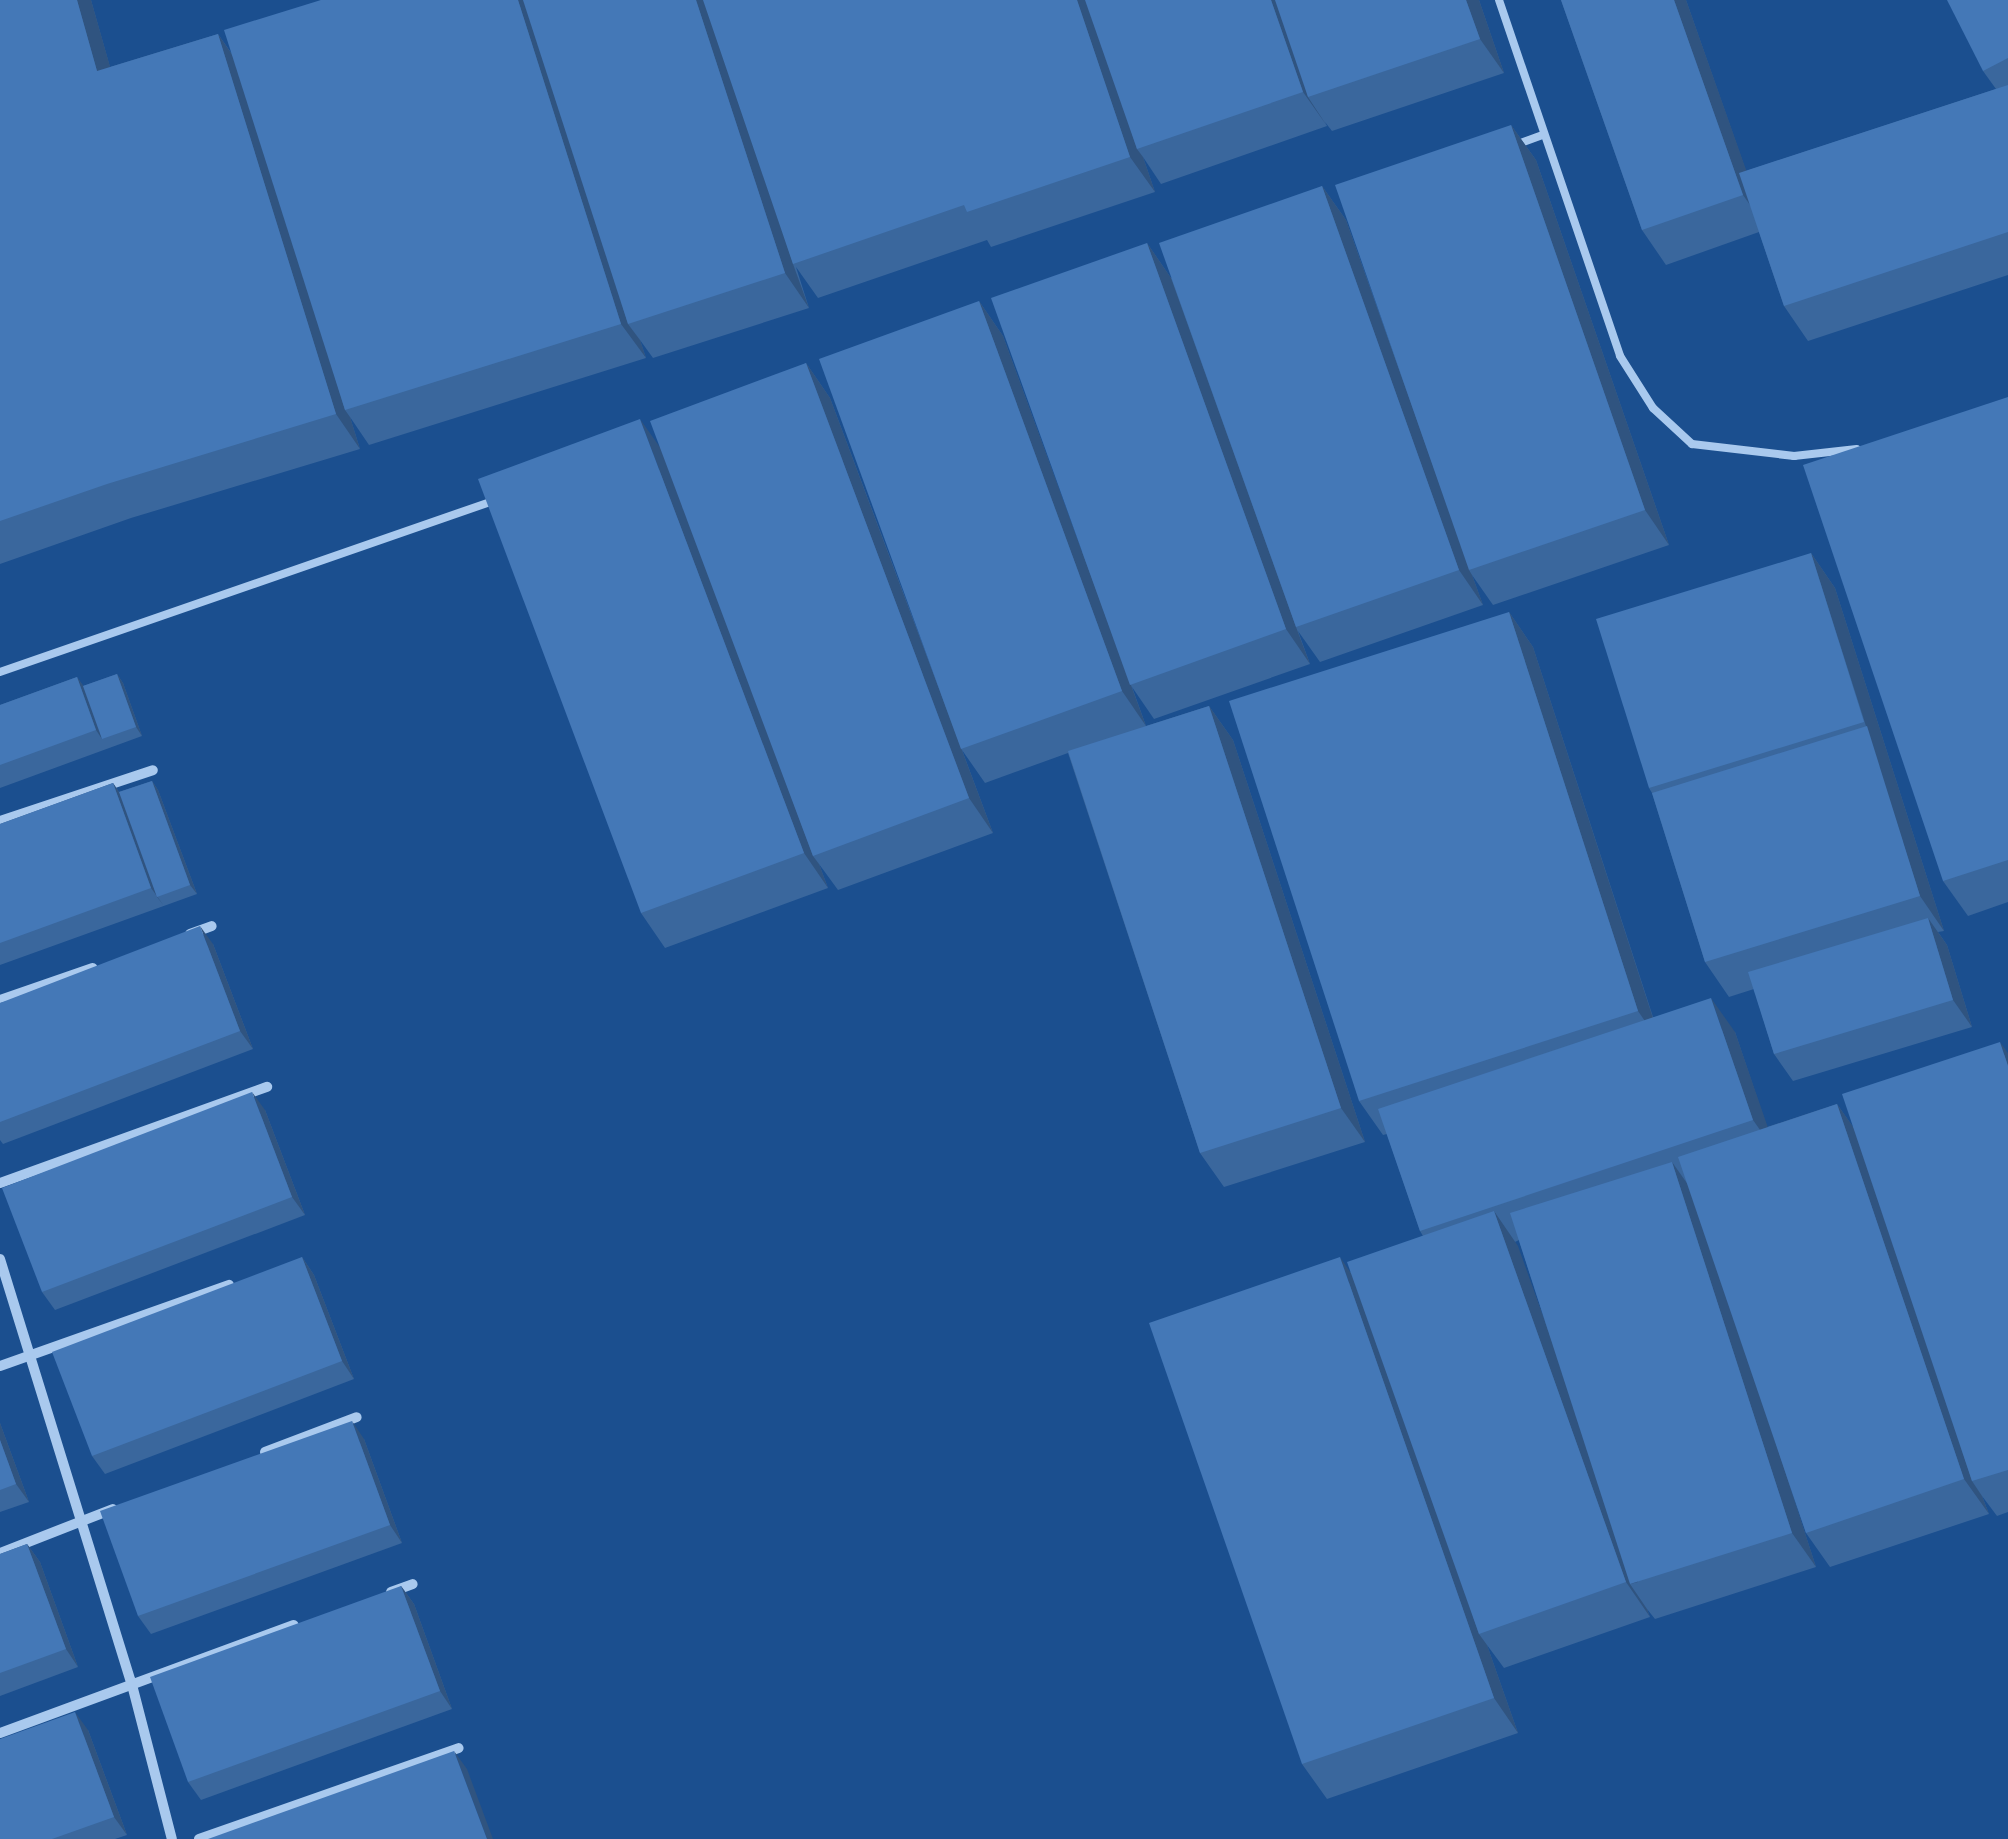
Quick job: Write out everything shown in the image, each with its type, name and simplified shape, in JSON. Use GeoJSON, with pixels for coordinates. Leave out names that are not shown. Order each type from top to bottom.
{"type":"FeatureCollection","features":[{"type":"Feature","properties":{"kind":"street"},"geometry":{"type":"LineString","coordinates":[[0,821],[153,770]]}},
{"type":"Feature","properties":{"kind":"street"},"geometry":{"type":"LineString","coordinates":[[177,938],[212,926]]}},
{"type":"Feature","properties":{"kind":"street"},"geometry":{"type":"LineString","coordinates":[[0,1000],[106,963]]}},
{"type":"Feature","properties":{"kind":"street"},"geometry":{"type":"LineString","coordinates":[[0,1183],[267,1087]]}},
{"type":"Feature","properties":{"kind":"street"},"geometry":{"type":"LineString","coordinates":[[0,1259],[131,1681],[172,1839]]}},
{"type":"Feature","properties":{"kind":"street"},"geometry":{"type":"LineString","coordinates":[[0,1366],[236,1282]]}},
{"type":"Feature","properties":{"kind":"street"},"geometry":{"type":"LineString","coordinates":[[247,1459],[357,1417]]}},
{"type":"Feature","properties":{"kind":"street"},"geometry":{"type":"LineString","coordinates":[[0,1553],[118,1507]]}},
{"type":"Feature","properties":{"kind":"street"},"geometry":{"type":"LineString","coordinates":[[376,1597],[413,1584]]}},
{"type":"Feature","properties":{"kind":"street"},"geometry":{"type":"LineString","coordinates":[[0,1733],[131,1681],[300,1623]]}},
{"type":"Feature","properties":{"kind":"street"},"geometry":{"type":"LineString","coordinates":[[199,1839],[459,1748]]}},
{"type":"Feature","properties":{"kind":"lane"},"geometry":{"type":"LineString","coordinates":[[1499,0],[1620,356],[1653,408],[1692,444],[1794,456],[1864,448]]}},
{"type":"Feature","properties":{"kind":"lane"},"geometry":{"type":"LineString","coordinates":[[1506,148],[1544,135]]}},
{"type":"Feature","properties":{"kind":"lane"},"geometry":{"type":"LineString","coordinates":[[0,672],[508,496]]}},
{"type":"Feature","properties":{"kind":"building"},"geometry":{"type":"Polygon","coordinates":[[[0,0],[77,0],[97,71],[218,34],[336,414],[0,521],[0,0]]]}},
{"type":"Feature","properties":{"kind":"building"},"geometry":{"type":"Polygon","coordinates":[[[321,0],[518,0],[621,324],[345,410],[224,30],[321,0]]]}},
{"type":"Feature","properties":{"kind":"building"},"geometry":{"type":"Polygon","coordinates":[[[523,0],[696,0],[785,273],[628,324],[523,0]]]}},
{"type":"Feature","properties":{"kind":"building"},"geometry":{"type":"Polygon","coordinates":[[[703,0],[1077,0],[1130,157],[967,212],[964,205],[793,264],[703,0]]]}},
{"type":"Feature","properties":{"kind":"building"},"geometry":{"type":"Polygon","coordinates":[[[1085,0],[1271,0],[1303,92],[1137,149],[1085,0]]]}},
{"type":"Feature","properties":{"kind":"building"},"geometry":{"type":"Polygon","coordinates":[[[1275,0],[1466,0],[1480,39],[1308,97],[1275,0]]]}},
{"type":"Feature","properties":{"kind":"building"},"geometry":{"type":"Polygon","coordinates":[[[1561,0],[1674,0],[1743,195],[1642,230],[1561,0]]]}},
{"type":"Feature","properties":{"kind":"building"},"geometry":{"type":"Polygon","coordinates":[[[1947,0],[2008,0],[2008,58],[1983,71],[1947,0]]]}},
{"type":"Feature","properties":{"kind":"building"},"geometry":{"type":"Polygon","coordinates":[[[2008,85],[2008,232],[1784,306],[1739,173],[2008,85]]]}},
{"type":"Feature","properties":{"kind":"building"},"geometry":{"type":"Polygon","coordinates":[[[1511,125],[1645,510],[1469,570],[1335,185],[1511,125]]]}},
{"type":"Feature","properties":{"kind":"building"},"geometry":{"type":"Polygon","coordinates":[[[1322,186],[1459,570],[1296,627],[1159,243],[1322,186]]]}},
{"type":"Feature","properties":{"kind":"building"},"geometry":{"type":"Polygon","coordinates":[[[1147,243],[1286,629],[1130,685],[991,298],[1147,243]]]}},
{"type":"Feature","properties":{"kind":"building"},"geometry":{"type":"Polygon","coordinates":[[[979,301],[1122,691],[961,749],[819,359],[979,301]]]}},
{"type":"Feature","properties":{"kind":"building"},"geometry":{"type":"Polygon","coordinates":[[[806,363],[969,798],[813,856],[650,421],[806,363]]]}},
{"type":"Feature","properties":{"kind":"building"},"geometry":{"type":"Polygon","coordinates":[[[2008,397],[2008,860],[1943,881],[1803,465],[2008,397]]]}},
{"type":"Feature","properties":{"kind":"building"},"geometry":{"type":"Polygon","coordinates":[[[640,419],[804,853],[641,913],[478,479],[640,419]]]}},
{"type":"Feature","properties":{"kind":"building"},"geometry":{"type":"Polygon","coordinates":[[[1811,553],[1864,722],[1649,788],[1596,619],[1811,553]]]}},
{"type":"Feature","properties":{"kind":"building"},"geometry":{"type":"Polygon","coordinates":[[[1509,612],[1638,1011],[1359,1101],[1229,701],[1509,612]]]}},
{"type":"Feature","properties":{"kind":"building"},"geometry":{"type":"Polygon","coordinates":[[[117,674],[136,727],[102,739],[83,686],[117,674]]]}},
{"type":"Feature","properties":{"kind":"building"},"geometry":{"type":"Polygon","coordinates":[[[77,677],[96,730],[0,765],[0,705],[77,677]]]}},
{"type":"Feature","properties":{"kind":"building"},"geometry":{"type":"Polygon","coordinates":[[[1209,706],[1341,1108],[1200,1153],[1068,751],[1209,706]]]}},
{"type":"Feature","properties":{"kind":"building"},"geometry":{"type":"Polygon","coordinates":[[[1867,726],[1920,896],[1705,962],[1652,793],[1867,726]]]}},
{"type":"Feature","properties":{"kind":"building"},"geometry":{"type":"Polygon","coordinates":[[[152,781],[190,885],[157,897],[119,792],[152,781]]]}},
{"type":"Feature","properties":{"kind":"building"},"geometry":{"type":"Polygon","coordinates":[[[113,783],[151,888],[0,943],[0,824],[113,783]]]}},
{"type":"Feature","properties":{"kind":"building"},"geometry":{"type":"Polygon","coordinates":[[[1928,918],[1953,1000],[1774,1054],[1748,972],[1928,918]]]}},
{"type":"Feature","properties":{"kind":"building"},"geometry":{"type":"Polygon","coordinates":[[[200,926],[240,1031],[0,1122],[0,1003],[200,926]]]}},
{"type":"Feature","properties":{"kind":"building"},"geometry":{"type":"Polygon","coordinates":[[[1711,998],[1753,1120],[1420,1231],[1378,1109],[1711,998]]]}},
{"type":"Feature","properties":{"kind":"building"},"geometry":{"type":"Polygon","coordinates":[[[2000,1042],[2008,1066],[2008,1470],[1972,1481],[1842,1094],[2000,1042]]]}},
{"type":"Feature","properties":{"kind":"building"},"geometry":{"type":"Polygon","coordinates":[[[252,1092],[292,1197],[42,1292],[2,1188],[252,1092]]]}},
{"type":"Feature","properties":{"kind":"building"},"geometry":{"type":"Polygon","coordinates":[[[1837,1104],[1964,1479],[1806,1533],[1678,1157],[1837,1104]]]}},
{"type":"Feature","properties":{"kind":"building"},"geometry":{"type":"Polygon","coordinates":[[[1672,1162],[1792,1533],[1630,1584],[1510,1213],[1672,1162]]]}},
{"type":"Feature","properties":{"kind":"building"},"geometry":{"type":"Polygon","coordinates":[[[1494,1211],[1626,1582],[1479,1634],[1347,1262],[1494,1211]]]}},
{"type":"Feature","properties":{"kind":"building"},"geometry":{"type":"Polygon","coordinates":[[[302,1257],[342,1361],[92,1456],[52,1352],[302,1257]]]}},
{"type":"Feature","properties":{"kind":"building"},"geometry":{"type":"Polygon","coordinates":[[[1340,1257],[1494,1698],[1302,1764],[1149,1323],[1340,1257]]]}},
{"type":"Feature","properties":{"kind":"building"},"geometry":{"type":"Polygon","coordinates":[[[352,1421],[390,1525],[138,1616],[100,1511],[352,1421]]]}},
{"type":"Feature","properties":{"kind":"building"},"geometry":{"type":"Polygon","coordinates":[[[0,1440],[16,1484],[0,1490],[0,1440]]]}},
{"type":"Feature","properties":{"kind":"building"},"geometry":{"type":"Polygon","coordinates":[[[27,1544],[66,1649],[0,1673],[0,1554],[27,1544]]]}},
{"type":"Feature","properties":{"kind":"building"},"geometry":{"type":"Polygon","coordinates":[[[401,1586],[440,1691],[188,1782],[150,1677],[401,1586]]]}},
{"type":"Feature","properties":{"kind":"building"},"geometry":{"type":"Polygon","coordinates":[[[75,1712],[114,1817],[52,1839],[0,1839],[0,1739],[75,1712]]]}},
{"type":"Feature","properties":{"kind":"building"},"geometry":{"type":"Polygon","coordinates":[[[454,1751],[487,1839],[208,1839],[454,1751]]]}}]}
